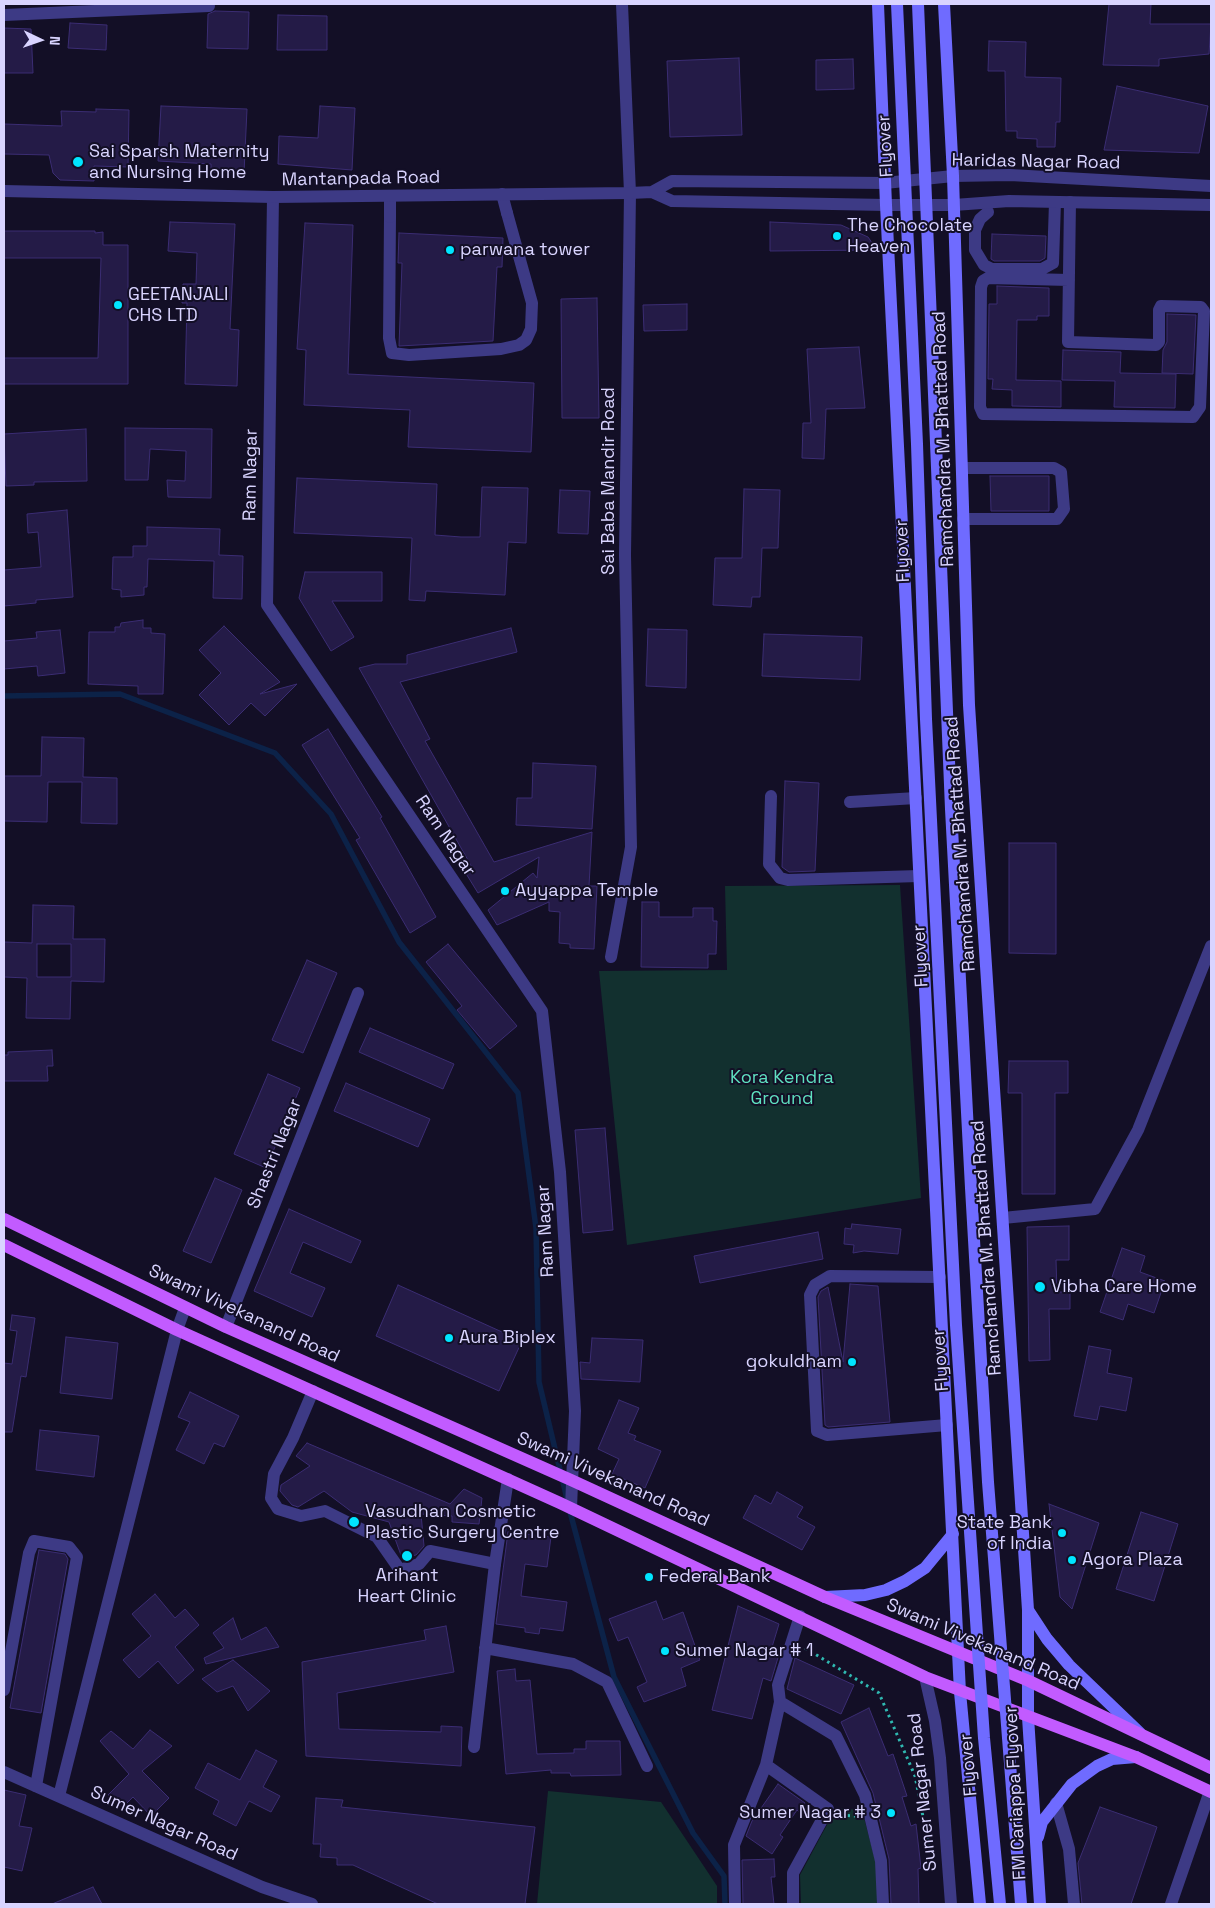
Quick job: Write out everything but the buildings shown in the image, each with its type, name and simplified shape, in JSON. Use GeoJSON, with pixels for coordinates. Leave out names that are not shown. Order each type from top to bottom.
{"type":"FeatureCollection","features":[{"type":"Feature","properties":{"kind":"main road"},"geometry":{"type":"LineString","coordinates":[[878,4],[886,206],[960,1692],[980,1904]]}},
{"type":"Feature","properties":{"kind":"main road","name":"Flyover"},"geometry":{"type":"LineString","coordinates":[[898,4],[917,444],[926,719],[956,1325],[984,1738],[1000,1904]]}},
{"type":"Feature","properties":{"kind":"main road"},"geometry":{"type":"LineString","coordinates":[[918,4],[951,810],[970,1178],[988,1482],[1021,1904]]}},
{"type":"Feature","properties":{"kind":"main road","name":"Ramchandra M. Bhattad Road"},"geometry":{"type":"LineString","coordinates":[[944,4],[953,176],[969,706],[1028,1610],[1029,1681]]}},
{"type":"Feature","properties":{"kind":"main road","name":"Swami Vivekanand Road"},"geometry":{"type":"LineString","coordinates":[[4,1219],[226,1327],[570,1479],[825,1597],[1029,1681],[1211,1768]]}},
{"type":"Feature","properties":{"kind":"main road"},"geometry":{"type":"LineString","coordinates":[[4,1245],[177,1330],[566,1505],[924,1677],[1136,1757],[1210,1791]]}},
{"type":"Feature","properties":{"kind":"main road"},"geometry":{"type":"LineString","coordinates":[[825,1597],[865,1595],[886,1590],[905,1581],[925,1568],[953,1534]]}},
{"type":"Feature","properties":{"kind":"main road"},"geometry":{"type":"LineString","coordinates":[[1028,1610],[1047,1639],[1069,1665],[1141,1734]]}},
{"type":"Feature","properties":{"kind":"main road","name":"FM Cariappa Flyover"},"geometry":{"type":"LineString","coordinates":[[1029,1681],[1028,1717],[1040,1904]]}},
{"type":"Feature","properties":{"kind":"main road"},"geometry":{"type":"LineString","coordinates":[[1036,1853],[1042,1822],[1072,1784],[1097,1766],[1112,1759],[1136,1757]]}},
{"type":"Feature","properties":{"kind":"street","name":"Sai Baba Mandir Road"},"geometry":{"type":"LineString","coordinates":[[611,957],[631,847],[625,555],[630,193],[622,4]]}},
{"type":"Feature","properties":{"kind":"street"},"geometry":{"type":"LineString","coordinates":[[4,15],[209,6]]}},
{"type":"Feature","properties":{"kind":"street","name":"Haridas Nagar Road"},"geometry":{"type":"LineString","coordinates":[[652,192],[672,181],[885,183],[953,176],[1010,175],[1211,186]]}},
{"type":"Feature","properties":{"kind":"street","name":"Mantanpada Road"},"geometry":{"type":"LineString","coordinates":[[4,191],[273,197],[630,193]]}},
{"type":"Feature","properties":{"kind":"street","name":"Haridas Nagar Road"},"geometry":{"type":"LineString","coordinates":[[630,193],[652,192],[672,200],[886,206],[954,205],[1010,201],[1211,205]]}},
{"type":"Feature","properties":{"kind":"street"},"geometry":{"type":"LineString","coordinates":[[390,196],[389,338],[392,353],[409,355],[501,349],[519,345],[526,340],[532,329],[532,303],[502,194]]}},
{"type":"Feature","properties":{"kind":"street","name":"Ram Nagar"},"geometry":{"type":"LineString","coordinates":[[273,197],[267,605],[542,1011],[560,1172],[574,1411],[570,1479],[566,1505]]}},
{"type":"Feature","properties":{"kind":"street"},"geometry":{"type":"LineString","coordinates":[[988,212],[980,219],[975,230],[975,250],[984,264],[992,269],[1042,269],[1053,263],[1054,202]]}},
{"type":"Feature","properties":{"kind":"street"},"geometry":{"type":"LineString","coordinates":[[1069,280],[988,278],[983,281],[981,287],[980,407],[984,414],[1193,417],[1200,407],[1204,311],[1201,307],[1162,306],[1159,310],[1159,342],[1156,345],[1068,342],[1069,280],[1070,202]]}},
{"type":"Feature","properties":{"kind":"street"},"geometry":{"type":"LineString","coordinates":[[962,468],[1054,468],[1061,472],[1064,509],[1058,519],[963,519]]}},
{"type":"Feature","properties":{"kind":"street"},"geometry":{"type":"LineString","coordinates":[[771,796],[769,864],[780,878],[788,880],[920,876]]}},
{"type":"Feature","properties":{"kind":"street"},"geometry":{"type":"LineString","coordinates":[[850,802],[916,798]]}},
{"type":"Feature","properties":{"kind":"street"},"geometry":{"type":"LineString","coordinates":[[1003,1218],[1095,1209],[1138,1130],[1211,946]]}},
{"type":"Feature","properties":{"kind":"street","name":"Shastri Nagar"},"geometry":{"type":"LineString","coordinates":[[226,1327],[358,993]]}},
{"type":"Feature","properties":{"kind":"street"},"geometry":{"type":"LineString","coordinates":[[940,1277],[830,1276],[815,1285],[810,1295],[817,1431],[827,1435],[947,1426]]}},
{"type":"Feature","properties":{"kind":"street"},"geometry":{"type":"LineString","coordinates":[[59,1796],[177,1330],[185,1308]]}},
{"type":"Feature","properties":{"kind":"street"},"geometry":{"type":"LineString","coordinates":[[313,1391],[293,1438],[274,1474],[271,1498],[278,1509],[301,1516],[325,1511],[377,1536],[400,1570],[419,1564],[430,1551],[495,1564]]}},
{"type":"Feature","properties":{"kind":"street"},"geometry":{"type":"LineString","coordinates":[[474,1747],[495,1564],[508,1479]]}},
{"type":"Feature","properties":{"kind":"street"},"geometry":{"type":"LineString","coordinates":[[4,1690],[29,1553],[34,1541],[69,1547],[77,1557],[36,1786]]}},
{"type":"Feature","properties":{"kind":"street"},"geometry":{"type":"LineString","coordinates":[[736,1904],[734,1846],[766,1765],[780,1702],[778,1685],[800,1616]]}},
{"type":"Feature","properties":{"kind":"street"},"geometry":{"type":"LineString","coordinates":[[485,1648],[573,1664],[607,1682],[647,1766]]}},
{"type":"Feature","properties":{"kind":"street","name":"Sumer Nagar Road"},"geometry":{"type":"LineString","coordinates":[[924,1677],[936,1721],[951,1904]]}},
{"type":"Feature","properties":{"kind":"street"},"geometry":{"type":"LineString","coordinates":[[780,1702],[836,1736],[865,1795],[881,1861],[883,1904]]}},
{"type":"Feature","properties":{"kind":"street"},"geometry":{"type":"LineString","coordinates":[[766,1765],[828,1809],[793,1872],[793,1904]]}},
{"type":"Feature","properties":{"kind":"street","name":"Sumer Nagar Road"},"geometry":{"type":"LineString","coordinates":[[4,1772],[293,1901],[312,1904]]}},
{"type":"Feature","properties":{"kind":"street"},"geometry":{"type":"LineString","coordinates":[[1171,1904],[1210,1791]]}},
{"type":"Feature","properties":{"kind":"street"},"geometry":{"type":"LineString","coordinates":[[1056,1803],[1069,1849],[1074,1904]]}},
{"type":"Feature","properties":{"kind":"path"},"geometry":{"type":"LineString","coordinates":[[792,1640],[878,1693],[915,1776],[930,1850]]}},
{"type":"Feature","properties":{"kind":"path"},"geometry":{"type":"LineString","coordinates":[[839,1815],[857,1816],[859,1824]]}},
{"type":"Feature","properties":{"kind":"green space","name":"Kora Kendra Ground"},"geometry":{"type":"Polygon","coordinates":[[[900,885],[921,1198],[627,1245],[599,971],[727,970],[725,886],[900,885]]]}},
{"type":"Feature","properties":{"kind":"green space"},"geometry":{"type":"Polygon","coordinates":[[[548,1791],[661,1802],[717,1886],[717,1904],[537,1904],[548,1791]]]}},
{"type":"Feature","properties":{"kind":"green space"},"geometry":{"type":"Polygon","coordinates":[[[836,1808],[862,1810],[877,1867],[877,1904],[801,1904],[800,1875],[836,1808]]]}},
{"type":"Feature","properties":{"kind":"waterway"},"geometry":{"type":"LineString","coordinates":[[4,696],[120,694],[275,753],[331,814],[399,942],[518,1093],[536,1228],[539,1382],[567,1499]]}},
{"type":"Feature","properties":{"kind":"waterway"},"geometry":{"type":"LineString","coordinates":[[569,1508],[614,1677],[693,1833],[724,1876],[725,1904]]}},
{"type":"Feature","properties":{"kind":"place","name":"Sai Sparsh Maternity and Nursing Home"},"geometry":{"type":"Point","coordinates":[78,162]}},
{"type":"Feature","properties":{"kind":"place","name":"The Chocolate Heaven"},"geometry":{"type":"Point","coordinates":[837,236]}},
{"type":"Feature","properties":{"kind":"place","name":"parwana tower"},"geometry":{"type":"Point","coordinates":[450,250]}},
{"type":"Feature","properties":{"kind":"place","name":"GEETANJALI CHS LTD"},"geometry":{"type":"Point","coordinates":[118,305]}},
{"type":"Feature","properties":{"kind":"place","name":"Ayyappa Temple"},"geometry":{"type":"Point","coordinates":[505,891]}},
{"type":"Feature","properties":{"kind":"place","name":"Vibha Care Home"},"geometry":{"type":"Point","coordinates":[1040,1287]}},
{"type":"Feature","properties":{"kind":"place","name":"Aura Biplex"},"geometry":{"type":"Point","coordinates":[449,1338]}},
{"type":"Feature","properties":{"kind":"place","name":"gokuldham"},"geometry":{"type":"Point","coordinates":[852,1362]}},
{"type":"Feature","properties":{"kind":"place","name":"Vasudhan Cosmetic Plastic Surgery Centre"},"geometry":{"type":"Point","coordinates":[354,1522]}},
{"type":"Feature","properties":{"kind":"place","name":"State Bank of India"},"geometry":{"type":"Point","coordinates":[1062,1533]}},
{"type":"Feature","properties":{"kind":"place","name":"Arihant Heart Clinic"},"geometry":{"type":"Point","coordinates":[407,1556]}},
{"type":"Feature","properties":{"kind":"place","name":"Agora Plaza"},"geometry":{"type":"Point","coordinates":[1072,1560]}},
{"type":"Feature","properties":{"kind":"place","name":"Federal Bank"},"geometry":{"type":"Point","coordinates":[649,1577]}},
{"type":"Feature","properties":{"kind":"place","name":"Sumer Nagar # 1"},"geometry":{"type":"Point","coordinates":[665,1651]}},
{"type":"Feature","properties":{"kind":"place","name":"Sumer Nagar # 3"},"geometry":{"type":"Point","coordinates":[891,1813]}}]}
